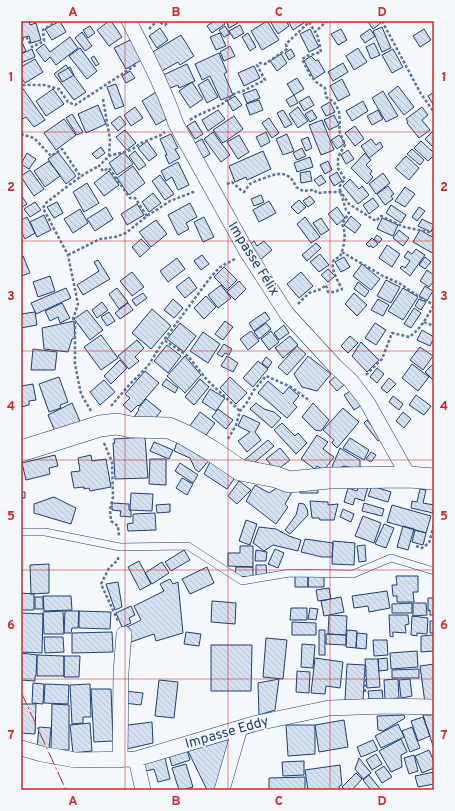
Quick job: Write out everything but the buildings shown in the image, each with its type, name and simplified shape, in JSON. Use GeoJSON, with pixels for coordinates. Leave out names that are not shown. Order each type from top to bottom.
{"type":"FeatureCollection","features":[{"type":"Feature","properties":{"kind":"street","name":"Impasse Félix"},"geometry":{"type":"LineString","coordinates":[[132,27],[170,104],[176,124],[247,252],[288,314],[334,366],[350,381],[367,402],[409,477]]}},
{"type":"Feature","properties":{"kind":"street"},"geometry":{"type":"LineString","coordinates":[[21,451],[100,426],[117,424],[131,427],[169,428],[185,435],[240,470],[276,477],[289,482],[329,478],[409,477],[434,479]]}},
{"type":"Feature","properties":{"kind":"street"},"geometry":{"type":"LineString","coordinates":[[120,760],[121,672],[124,634]]}},
{"type":"Feature","properties":{"kind":"street","name":"Impasse Eddy"},"geometry":{"type":"LineString","coordinates":[[21,748],[42,754],[75,760],[136,759],[258,723],[329,708],[364,706],[434,707]]}},
{"type":"Feature","properties":{"kind":"street"},"geometry":{"type":"LineString","coordinates":[[222,790],[240,728]]}},
{"type":"Feature","properties":{"kind":"street"},"geometry":{"type":"LineString","coordinates":[[136,759],[143,790]]}},
{"type":"Feature","properties":{"kind":"lane"},"geometry":{"type":"LineString","coordinates":[[21,532],[45,532],[120,547],[188,546],[242,581],[290,573],[353,574],[390,558],[434,571]]}},
{"type":"Feature","properties":{"kind":"path"},"geometry":{"type":"LineString","coordinates":[[21,40],[27,38],[32,47],[44,41],[43,30],[56,21]]}},
{"type":"Feature","properties":{"kind":"path"},"geometry":{"type":"LineString","coordinates":[[132,27],[147,30],[157,21],[165,25],[169,21]]}},
{"type":"Feature","properties":{"kind":"path"},"geometry":{"type":"LineString","coordinates":[[315,32],[328,21]]}},
{"type":"Feature","properties":{"kind":"path"},"geometry":{"type":"LineString","coordinates":[[382,21],[421,94],[434,112]]}},
{"type":"Feature","properties":{"kind":"path"},"geometry":{"type":"LineString","coordinates":[[100,426],[81,394],[79,386],[75,364],[75,323],[73,319],[78,304],[68,255],[43,208],[46,203],[90,170],[99,166],[109,156],[131,150],[141,143],[161,135],[176,124],[190,120],[222,104],[237,92],[265,80],[257,65],[260,63],[265,64],[287,49],[286,44],[309,22],[318,37],[321,52],[302,59],[310,75],[316,82],[325,88],[326,97],[334,102],[339,111],[339,130],[345,145],[338,157],[338,168],[345,179],[339,187],[346,210],[350,213],[342,224],[345,233],[345,241],[342,252],[340,257],[335,259],[332,263],[333,270],[342,290],[328,292],[326,285],[309,294],[288,314]]}},
{"type":"Feature","properties":{"kind":"path"},"geometry":{"type":"LineString","coordinates":[[21,80],[23,85],[44,85],[59,89],[68,102],[75,105],[148,58]]}},
{"type":"Feature","properties":{"kind":"path"},"geometry":{"type":"LineString","coordinates":[[102,99],[110,140],[109,156]]}},
{"type":"Feature","properties":{"kind":"path"},"geometry":{"type":"LineString","coordinates":[[21,134],[34,138],[50,156],[62,149],[80,177]]}},
{"type":"Feature","properties":{"kind":"path"},"geometry":{"type":"LineString","coordinates":[[99,166],[104,171],[109,168],[130,198],[135,198],[147,216]]}},
{"type":"Feature","properties":{"kind":"path"},"geometry":{"type":"LineString","coordinates":[[68,255],[100,239],[115,237],[126,233],[147,216],[170,201],[210,186],[220,188],[232,182],[244,192],[250,184],[270,175],[279,173],[287,175],[293,181],[296,188],[303,191],[314,190],[317,193],[341,192]]}},
{"type":"Feature","properties":{"kind":"path"},"geometry":{"type":"LineString","coordinates":[[341,192],[349,204],[376,221],[381,216],[404,227],[429,232],[434,235]]}},
{"type":"Feature","properties":{"kind":"path"},"geometry":{"type":"LineString","coordinates":[[100,426],[101,416],[148,366],[164,340],[210,278],[220,267],[247,252]]}},
{"type":"Feature","properties":{"kind":"path"},"geometry":{"type":"LineString","coordinates":[[342,252],[383,276],[399,283],[434,305],[424,322],[412,335],[409,337],[392,333],[382,359],[367,374],[350,381]]}},
{"type":"Feature","properties":{"kind":"path"},"geometry":{"type":"LineString","coordinates":[[424,322],[434,326]]}},
{"type":"Feature","properties":{"kind":"path"},"geometry":{"type":"LineString","coordinates":[[164,340],[188,356],[207,380],[240,411]]}},
{"type":"Feature","properties":{"kind":"path"},"geometry":{"type":"LineString","coordinates":[[212,451],[223,448],[236,425],[240,411],[254,390],[266,376],[291,387],[310,401]]}},
{"type":"Feature","properties":{"kind":"path"},"geometry":{"type":"LineString","coordinates":[[416,546],[422,548],[429,543],[434,525]]}},
{"type":"Feature","properties":{"kind":"path"},"geometry":{"type":"LineString","coordinates":[[364,706],[366,666]]}},
{"type":"Feature","properties":{"kind":"power"},"geometry":{"type":"LineString","coordinates":[[21,692],[66,790]]}}]}
